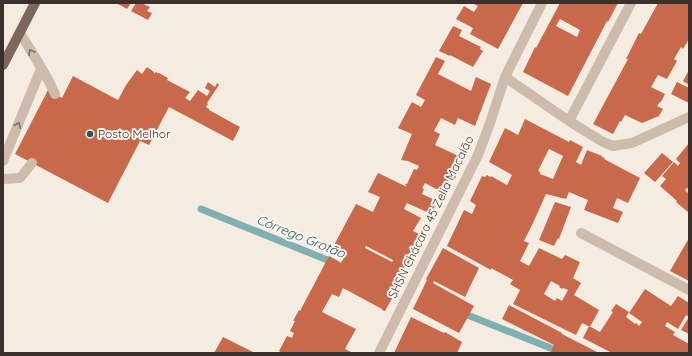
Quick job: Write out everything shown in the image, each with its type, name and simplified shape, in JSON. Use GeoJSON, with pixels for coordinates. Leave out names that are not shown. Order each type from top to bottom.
{"type":"FeatureCollection","features":[{"type":"Feature","properties":{"kind":"main road"},"geometry":{"type":"LineString","coordinates":[[3,65],[35,3]]}},
{"type":"Feature","properties":{"kind":"street","name":"SHSN Chácara 45 Zelia Macalão"},"geometry":{"type":"LineString","coordinates":[[379,353],[478,155],[505,76],[542,3]]}},
{"type":"Feature","properties":{"kind":"street"},"geometry":{"type":"LineString","coordinates":[[569,121],[631,3]]}},
{"type":"Feature","properties":{"kind":"street"},"geometry":{"type":"LineString","coordinates":[[20,33],[41,69],[50,81],[55,94]]}},
{"type":"Feature","properties":{"kind":"street"},"geometry":{"type":"LineString","coordinates":[[3,161],[41,69]]}},
{"type":"Feature","properties":{"kind":"street"},"geometry":{"type":"LineString","coordinates":[[505,76],[569,121],[603,142],[613,146],[632,142],[689,116]]}},
{"type":"Feature","properties":{"kind":"street"},"geometry":{"type":"LineString","coordinates":[[3,179],[20,178],[32,163]]}},
{"type":"Feature","properties":{"kind":"street"},"geometry":{"type":"LineString","coordinates":[[581,233],[689,290]]}},
{"type":"Feature","properties":{"kind":"building"},"geometry":{"type":"Polygon","coordinates":[[[131,3],[127,9],[118,4],[131,3]]]}},
{"type":"Feature","properties":{"kind":"building"},"geometry":{"type":"Polygon","coordinates":[[[136,3],[141,3],[150,7],[147,11],[152,13],[148,20],[131,11],[136,3]]]}},
{"type":"Feature","properties":{"kind":"building"},"geometry":{"type":"Polygon","coordinates":[[[472,3],[523,3],[498,49],[470,34],[473,28],[456,19],[464,6],[474,12],[478,6],[472,3]]]}},
{"type":"Feature","properties":{"kind":"building"},"geometry":{"type":"Polygon","coordinates":[[[560,3],[618,3],[568,96],[523,72],[535,47],[536,48],[560,3]],[[560,19],[556,26],[577,37],[580,30],[560,19]]]}},
{"type":"Feature","properties":{"kind":"building"},"geometry":{"type":"Polygon","coordinates":[[[658,3],[689,3],[689,39],[683,49],[681,47],[674,59],[677,61],[667,79],[658,75],[651,87],[665,94],[657,106],[663,109],[659,116],[642,123],[625,115],[613,134],[593,124],[628,59],[626,59],[639,33],[641,34],[658,3]]]}},
{"type":"Feature","properties":{"kind":"building"},"geometry":{"type":"Polygon","coordinates":[[[453,26],[462,30],[459,36],[481,47],[480,49],[483,51],[473,67],[439,51],[453,26]]]}},
{"type":"Feature","properties":{"kind":"building"},"geometry":{"type":"Polygon","coordinates":[[[436,57],[445,61],[438,74],[471,91],[476,77],[491,84],[475,126],[458,118],[455,125],[441,118],[434,131],[440,134],[435,145],[465,159],[453,182],[449,180],[442,192],[425,183],[422,188],[424,189],[422,194],[437,201],[431,214],[407,203],[404,209],[421,218],[413,231],[419,234],[421,230],[425,232],[422,237],[420,236],[410,255],[412,256],[407,267],[405,266],[393,290],[396,291],[385,311],[343,288],[339,297],[332,294],[322,312],[356,329],[345,349],[353,353],[282,353],[279,351],[287,336],[292,338],[294,333],[290,331],[295,321],[293,321],[299,310],[300,311],[329,256],[341,263],[346,254],[333,247],[356,204],[373,212],[380,197],[368,192],[378,173],[407,187],[405,185],[407,184],[414,169],[417,170],[419,166],[408,161],[401,160],[412,134],[398,128],[412,102],[421,107],[425,100],[416,95],[436,57]],[[366,246],[365,248],[392,262],[393,260],[366,246]]]}},
{"type":"Feature","properties":{"kind":"building","name":"Posto Melhor"},"geometry":{"type":"Polygon","coordinates":[[[147,67],[154,73],[159,73],[168,78],[167,80],[190,92],[185,98],[190,101],[198,90],[207,96],[210,91],[205,88],[208,82],[215,87],[217,83],[219,85],[206,107],[240,127],[233,141],[169,107],[149,145],[140,141],[108,203],[15,154],[48,90],[62,98],[73,76],[118,100],[126,85],[137,70],[142,74],[147,67]]]}},
{"type":"Feature","properties":{"kind":"building"},"geometry":{"type":"Polygon","coordinates":[[[689,70],[689,85],[683,81],[689,70]]]}},
{"type":"Feature","properties":{"kind":"building"},"geometry":{"type":"Polygon","coordinates":[[[677,82],[689,88],[689,103],[671,94],[677,82]]]}},
{"type":"Feature","properties":{"kind":"building"},"geometry":{"type":"Polygon","coordinates":[[[525,119],[569,142],[570,140],[583,147],[576,162],[581,165],[587,150],[602,156],[605,158],[604,159],[640,178],[628,203],[617,198],[613,208],[623,212],[618,223],[584,210],[588,200],[569,192],[566,199],[546,194],[524,241],[529,243],[520,261],[529,266],[539,248],[562,259],[565,255],[580,262],[573,278],[581,283],[574,295],[599,310],[590,327],[582,323],[576,335],[513,304],[520,290],[510,284],[513,280],[447,246],[464,210],[472,214],[476,205],[470,201],[482,176],[491,176],[507,185],[512,175],[489,162],[505,128],[518,135],[525,119]],[[549,149],[538,171],[540,174],[553,179],[563,156],[549,149]],[[551,281],[544,294],[555,301],[557,298],[562,301],[568,290],[562,289],[559,287],[560,286],[551,281]]]}},
{"type":"Feature","properties":{"kind":"building"},"geometry":{"type":"Polygon","coordinates":[[[689,143],[689,189],[687,188],[685,190],[689,194],[689,213],[660,186],[666,179],[662,176],[674,162],[678,166],[680,163],[676,159],[689,143]]]}},
{"type":"Feature","properties":{"kind":"building"},"geometry":{"type":"Polygon","coordinates":[[[662,153],[673,162],[655,182],[644,173],[662,153]]]}},
{"type":"Feature","properties":{"kind":"building"},"geometry":{"type":"Polygon","coordinates":[[[555,202],[571,207],[559,239],[558,238],[554,246],[539,240],[555,202]]]}},
{"type":"Feature","properties":{"kind":"building"},"geometry":{"type":"Polygon","coordinates":[[[689,238],[689,281],[670,271],[689,238]]]}},
{"type":"Feature","properties":{"kind":"building"},"geometry":{"type":"Polygon","coordinates":[[[443,248],[479,268],[465,297],[434,281],[433,283],[474,306],[459,333],[413,309],[427,280],[426,279],[443,248]]]}},
{"type":"Feature","properties":{"kind":"building"},"geometry":{"type":"Polygon","coordinates":[[[645,289],[671,306],[678,296],[689,303],[689,317],[686,315],[678,329],[667,322],[665,326],[675,332],[673,335],[689,344],[689,353],[612,353],[583,338],[589,326],[600,332],[613,312],[611,311],[616,304],[629,312],[626,317],[639,326],[642,322],[629,313],[645,289]]]}},
{"type":"Feature","properties":{"kind":"building"},"geometry":{"type":"Polygon","coordinates":[[[509,305],[599,353],[551,353],[554,345],[502,319],[509,305]]]}},
{"type":"Feature","properties":{"kind":"building"},"geometry":{"type":"Polygon","coordinates":[[[411,317],[444,333],[445,332],[462,342],[457,353],[394,353],[411,317]]]}},
{"type":"Feature","properties":{"kind":"building"},"geometry":{"type":"Polygon","coordinates":[[[689,317],[689,334],[681,330],[689,317]]]}},
{"type":"Feature","properties":{"kind":"building"},"geometry":{"type":"Polygon","coordinates":[[[223,337],[255,353],[214,353],[223,337]]]}},
{"type":"Feature","properties":{"kind":"waterway","name":"Córrego Grotão"},"geometry":{"type":"LineString","coordinates":[[201,209],[335,263]]}},
{"type":"Feature","properties":{"kind":"waterway","name":"Córrego Grotão"},"geometry":{"type":"LineString","coordinates":[[460,312],[563,353]]}},
{"type":"Feature","properties":{"kind":"place","name":"Posto Melhor"},"geometry":{"type":"Point","coordinates":[90,134]}}]}
